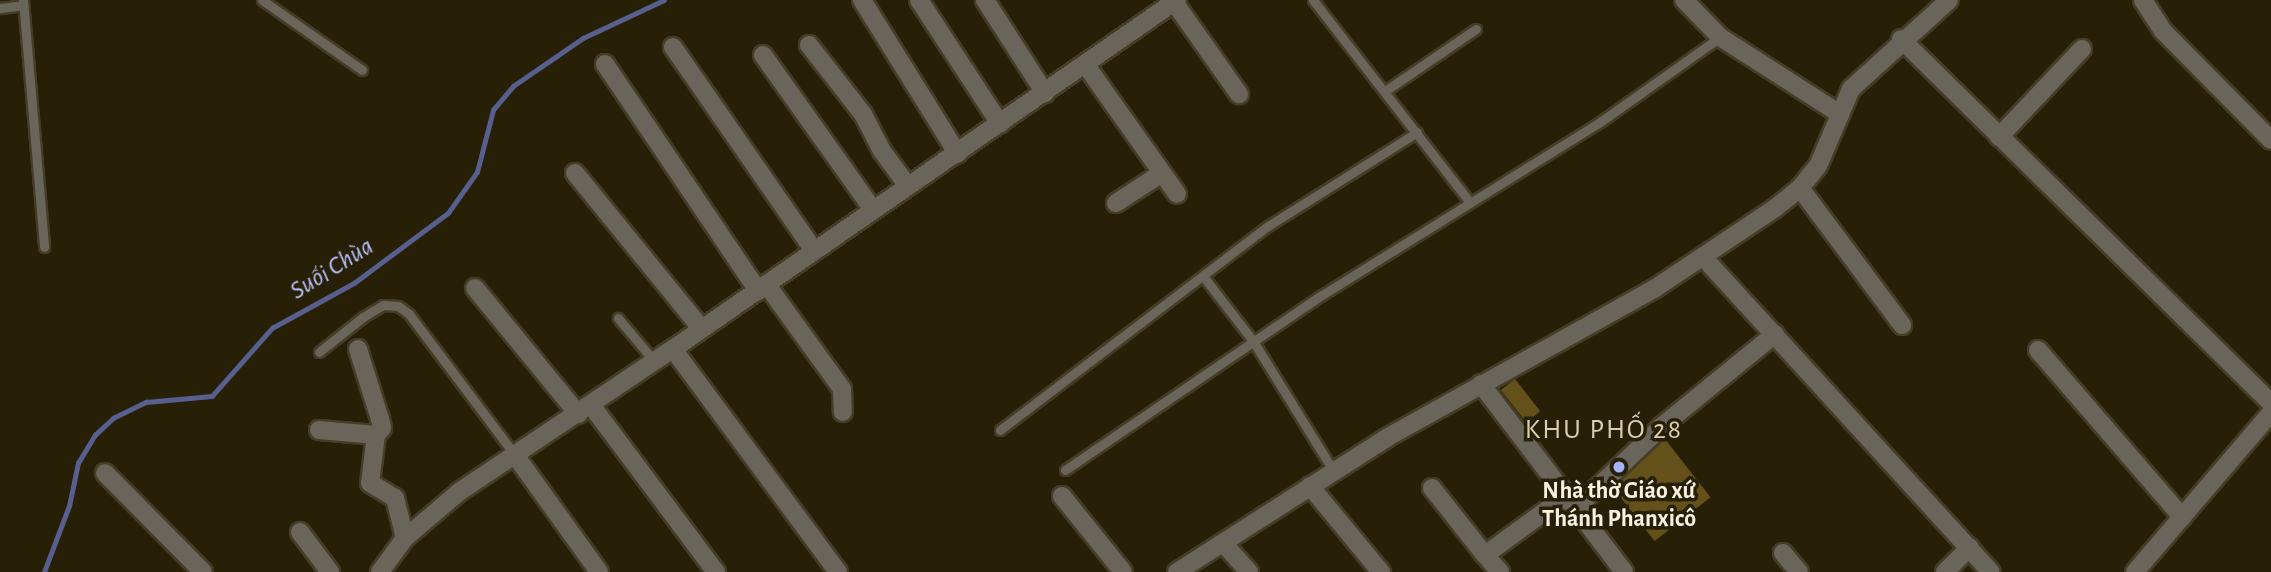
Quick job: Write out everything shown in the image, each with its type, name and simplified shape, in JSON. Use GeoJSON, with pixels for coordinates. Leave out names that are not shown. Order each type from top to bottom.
{"type":"FeatureCollection","features":[{"type":"Feature","properties":{"kind":"street"},"geometry":{"type":"LineString","coordinates":[[862,0],[958,154]]}},
{"type":"Feature","properties":{"kind":"street"},"geometry":{"type":"LineString","coordinates":[[919,0],[1000,124]]}},
{"type":"Feature","properties":{"kind":"street"},"geometry":{"type":"LineString","coordinates":[[985,0],[1045,93]]}},
{"type":"Feature","properties":{"kind":"street"},"geometry":{"type":"LineString","coordinates":[[1684,0],[1720,37],[1840,114]]}},
{"type":"Feature","properties":{"kind":"street"},"geometry":{"type":"LineString","coordinates":[[1177,572],[1333,470],[1704,258],[1800,188],[1818,166],[1851,89],[1901,39],[1949,0]]}},
{"type":"Feature","properties":{"kind":"street"},"geometry":{"type":"LineString","coordinates":[[2143,0],[2157,24],[2271,140]]}},
{"type":"Feature","properties":{"kind":"street"},"geometry":{"type":"LineString","coordinates":[[380,572],[405,538],[450,499],[958,154],[1175,1],[1239,94]]}},
{"type":"Feature","properties":{"kind":"street"},"geometry":{"type":"LineString","coordinates":[[1901,39],[2271,402]]}},
{"type":"Feature","properties":{"kind":"street"},"geometry":{"type":"LineString","coordinates":[[809,45],[863,114],[882,151],[908,186]]}},
{"type":"Feature","properties":{"kind":"street"},"geometry":{"type":"LineString","coordinates":[[673,47],[814,250]]}},
{"type":"Feature","properties":{"kind":"street"},"geometry":{"type":"LineString","coordinates":[[1999,138],[2082,49]]}},
{"type":"Feature","properties":{"kind":"street"},"geometry":{"type":"LineString","coordinates":[[762,55],[873,210]]}},
{"type":"Feature","properties":{"kind":"street"},"geometry":{"type":"LineString","coordinates":[[605,64],[762,288],[842,389],[843,412]]}},
{"type":"Feature","properties":{"kind":"street"},"geometry":{"type":"LineString","coordinates":[[1085,64],[1177,194]]}},
{"type":"Feature","properties":{"kind":"street"},"geometry":{"type":"LineString","coordinates":[[575,173],[702,329]]}},
{"type":"Feature","properties":{"kind":"street"},"geometry":{"type":"LineString","coordinates":[[1116,204],[1162,173]]}},
{"type":"Feature","properties":{"kind":"street"},"geometry":{"type":"LineString","coordinates":[[1800,188],[1902,325]]}},
{"type":"Feature","properties":{"kind":"street"},"geometry":{"type":"LineString","coordinates":[[1704,258],[1991,572]]}},
{"type":"Feature","properties":{"kind":"street"},"geometry":{"type":"LineString","coordinates":[[475,288],[584,409],[716,572]]}},
{"type":"Feature","properties":{"kind":"street"},"geometry":{"type":"LineString","coordinates":[[1485,555],[1570,503],[1775,334]]}},
{"type":"Feature","properties":{"kind":"street"},"geometry":{"type":"LineString","coordinates":[[358,349],[382,428],[376,435],[370,483],[395,498],[405,538]]}},
{"type":"Feature","properties":{"kind":"street"},"geometry":{"type":"LineString","coordinates":[[673,349],[838,572]]}},
{"type":"Feature","properties":{"kind":"street"},"geometry":{"type":"LineString","coordinates":[[2038,350],[2182,517]]}},
{"type":"Feature","properties":{"kind":"street"},"geometry":{"type":"LineString","coordinates":[[1481,384],[1624,572]]}},
{"type":"Feature","properties":{"kind":"street"},"geometry":{"type":"LineString","coordinates":[[2135,572],[2271,413]]}},
{"type":"Feature","properties":{"kind":"street"},"geometry":{"type":"LineString","coordinates":[[319,430],[376,435]]}},
{"type":"Feature","properties":{"kind":"street"},"geometry":{"type":"LineString","coordinates":[[514,455],[596,571]]}},
{"type":"Feature","properties":{"kind":"street"},"geometry":{"type":"LineString","coordinates":[[105,473],[203,572]]}},
{"type":"Feature","properties":{"kind":"street"},"geometry":{"type":"LineString","coordinates":[[1310,486],[1381,572]]}},
{"type":"Feature","properties":{"kind":"street"},"geometry":{"type":"LineString","coordinates":[[1432,488],[1500,572]]}},
{"type":"Feature","properties":{"kind":"street"},"geometry":{"type":"LineString","coordinates":[[1062,496],[1124,572]]}},
{"type":"Feature","properties":{"kind":"street"},"geometry":{"type":"LineString","coordinates":[[300,532],[330,572]]}},
{"type":"Feature","properties":{"kind":"street"},"geometry":{"type":"LineString","coordinates":[[1223,543],[1249,572]]}},
{"type":"Feature","properties":{"kind":"street"},"geometry":{"type":"LineString","coordinates":[[1945,572],[1970,547]]}},
{"type":"Feature","properties":{"kind":"street"},"geometry":{"type":"LineString","coordinates":[[1783,554],[1799,572]]}},
{"type":"Feature","properties":{"kind":"lane"},"geometry":{"type":"LineString","coordinates":[[262,0],[362,70]]}},
{"type":"Feature","properties":{"kind":"lane"},"geometry":{"type":"LineString","coordinates":[[1313,0],[1469,201]]}},
{"type":"Feature","properties":{"kind":"lane"},"geometry":{"type":"LineString","coordinates":[[0,8],[23,3],[44,247]]}},
{"type":"Feature","properties":{"kind":"lane"},"geometry":{"type":"LineString","coordinates":[[1385,91],[1476,29]]}},
{"type":"Feature","properties":{"kind":"lane"},"geometry":{"type":"LineString","coordinates":[[1065,470],[1253,341],[1469,201],[1600,122],[1720,37]]}},
{"type":"Feature","properties":{"kind":"lane"},"geometry":{"type":"LineString","coordinates":[[1000,430],[1268,226],[1417,132]]}},
{"type":"Feature","properties":{"kind":"lane"},"geometry":{"type":"LineString","coordinates":[[1203,276],[1253,341],[1333,470]]}},
{"type":"Feature","properties":{"kind":"lane"},"geometry":{"type":"LineString","coordinates":[[319,352],[363,317],[383,305],[398,306],[409,314],[514,455]]}},
{"type":"Feature","properties":{"kind":"lane"},"geometry":{"type":"LineString","coordinates":[[618,318],[655,362]]}},
{"type":"Feature","properties":{"kind":"building"},"geometry":{"type":"Polygon","coordinates":[[[1515,379],[1540,411],[1526,422],[1501,390],[1515,379]]]}},
{"type":"Feature","properties":{"kind":"building"},"geometry":{"type":"Polygon","coordinates":[[[1665,439],[1711,497],[1655,541],[1609,483],[1665,439]]]}},
{"type":"Feature","properties":{"kind":"waterway","name":"Suối Chùa"},"geometry":{"type":"LineString","coordinates":[[44,572],[69,506],[78,463],[95,435],[113,418],[146,402],[212,396],[272,328],[354,283],[448,213],[477,172],[493,110],[513,86],[583,38],[664,0]]}},
{"type":"Feature","properties":{"kind":"place","name":"Nhà thờ Giáo xứ Thánh Phanxicô"},"geometry":{"type":"Point","coordinates":[1619,467]}},
{"type":"Feature","properties":{"kind":"district","name":"KHU PHỐ 28"},"geometry":{"type":"Point","coordinates":[1604,430]}}]}
